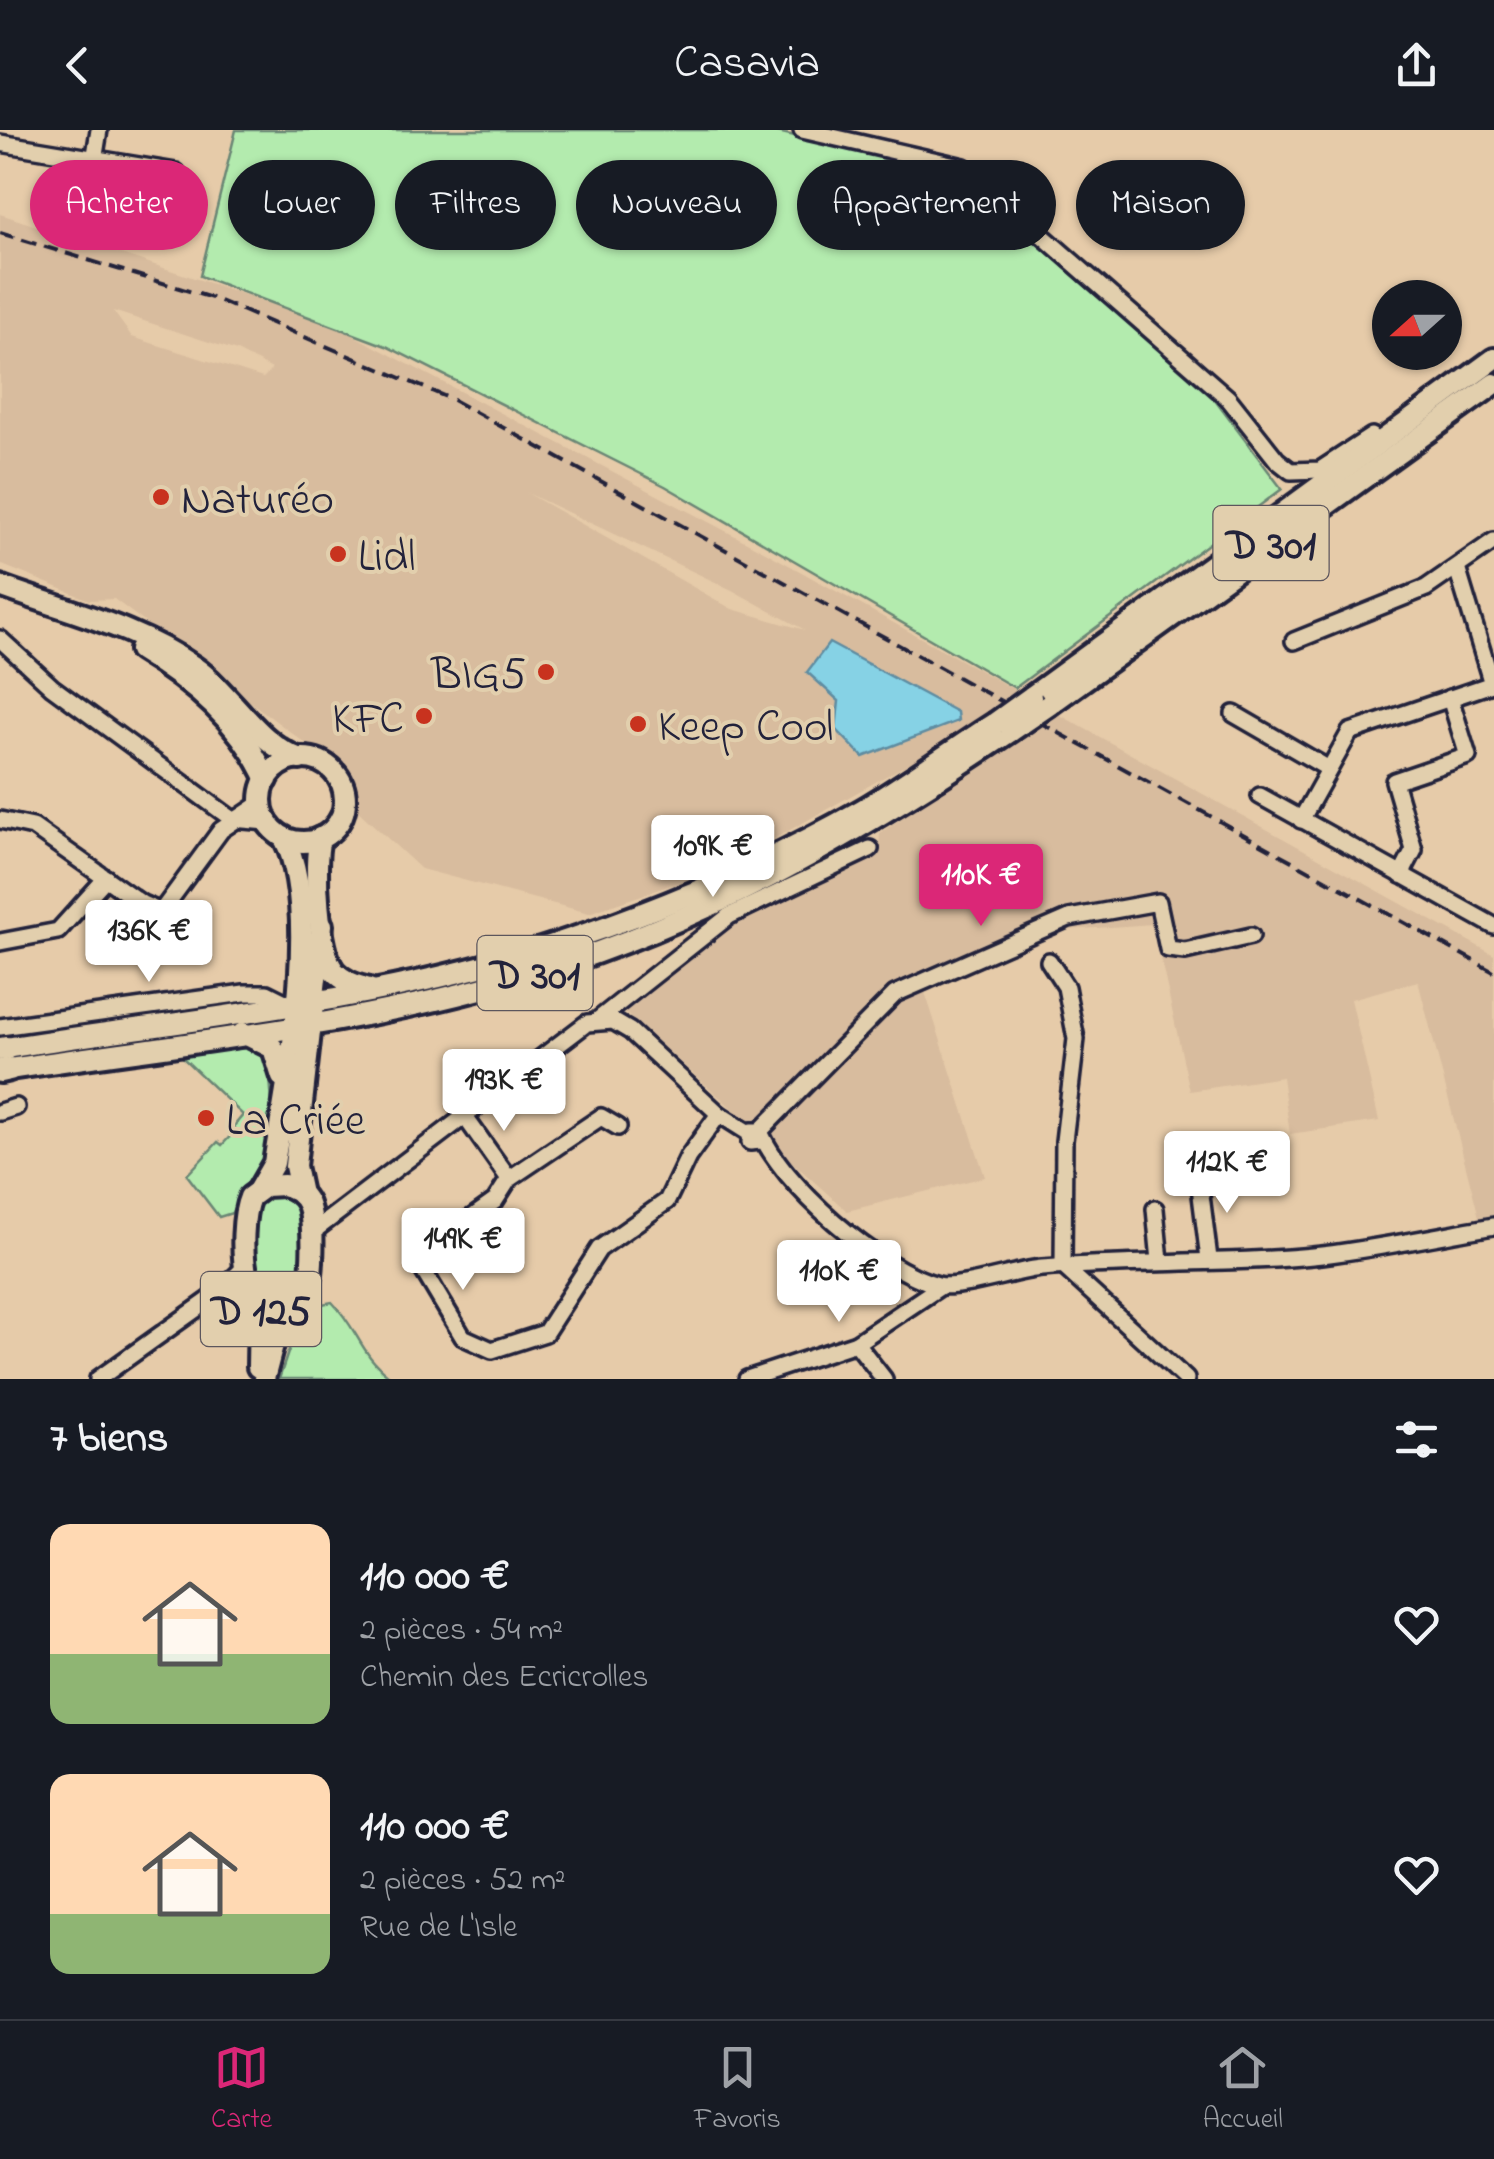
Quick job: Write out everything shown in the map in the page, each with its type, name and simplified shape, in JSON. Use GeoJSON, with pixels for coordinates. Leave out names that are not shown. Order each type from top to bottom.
{"type":"FeatureCollection","features":[{"type":"Feature","properties":{"kind":"main road","name":"D 301"},"geometry":{"type":"LineString","coordinates":[[1040,701],[1296,504],[1494,359]]}},
{"type":"Feature","properties":{"kind":"main road","name":"D 301"},"geometry":{"type":"LineString","coordinates":[[3,1053],[302,1011],[412,1004],[526,976],[711,908],[787,871],[874,821],[1494,384]]}},
{"type":"Feature","properties":{"kind":"main road"},"geometry":{"type":"LineString","coordinates":[[0,586],[148,640],[184,660],[220,688],[278,749],[327,766],[344,792],[339,822],[320,838],[306,842],[284,838],[264,812],[267,780],[251,750],[208,698],[144,652],[72,614]]}},
{"type":"Feature","properties":{"kind":"main road","name":"D 301"},"geometry":{"type":"LineString","coordinates":[[3,1053],[241,1033],[371,990],[548,947],[708,888],[778,855],[1003,727]]}},
{"type":"Feature","properties":{"kind":"main road"},"geometry":{"type":"LineString","coordinates":[[267,780],[284,763],[300,758]]}},
{"type":"Feature","properties":{"kind":"main road","name":"D 125"},"geometry":{"type":"LineString","coordinates":[[254,1302],[292,1312],[310,1294],[310,1233],[295,1166],[302,1011],[300,915],[294,863],[284,838]]}},
{"type":"Feature","properties":{"kind":"main road","name":"D 125"},"geometry":{"type":"LineString","coordinates":[[261,1379],[247,1265],[246,1206],[272,1172],[282,1106],[322,925],[316,856],[320,838]]}},
{"type":"Feature","properties":{"kind":"main road"},"geometry":{"type":"LineString","coordinates":[[322,925],[325,952],[333,970],[349,982],[371,990]]}},
{"type":"Feature","properties":{"kind":"main road"},"geometry":{"type":"LineString","coordinates":[[302,1011],[458,978],[548,947]]}},
{"type":"Feature","properties":{"kind":"main road"},"geometry":{"type":"LineString","coordinates":[[241,1033],[264,1040],[280,1057],[282,1106]]}},
{"type":"Feature","properties":{"kind":"main road"},"geometry":{"type":"LineString","coordinates":[[259,1189],[284,1185],[304,1197]]}},
{"type":"Feature","properties":{"kind":"main road"},"geometry":{"type":"LineString","coordinates":[[261,1379],[276,1333],[292,1312]]}},
{"type":"Feature","properties":{"kind":"street"},"geometry":{"type":"LineString","coordinates":[[94,160],[99,130]]}},
{"type":"Feature","properties":{"kind":"street"},"geometry":{"type":"LineString","coordinates":[[802,130],[964,167],[1228,398],[1276,460],[1291,471],[1320,470],[1380,430],[1423,411]]}},
{"type":"Feature","properties":{"kind":"street"},"geometry":{"type":"LineString","coordinates":[[0,143],[89,160]]}},
{"type":"Feature","properties":{"kind":"street"},"geometry":{"type":"LineString","coordinates":[[1294,640],[1426,588],[1494,541]]}},
{"type":"Feature","properties":{"kind":"street"},"geometry":{"type":"LineString","coordinates":[[1300,820],[1350,732],[1493,684],[1457,568]]}},
{"type":"Feature","properties":{"kind":"street"},"geometry":{"type":"LineString","coordinates":[[0,639],[52,687],[232,819]]}},
{"type":"Feature","properties":{"kind":"street"},"geometry":{"type":"LineString","coordinates":[[1401,875],[1414,850],[1394,781],[1468,756],[1450,698]]}},
{"type":"Feature","properties":{"kind":"street"},"geometry":{"type":"LineString","coordinates":[[1234,714],[1329,769]]}},
{"type":"Feature","properties":{"kind":"street"},"geometry":{"type":"LineString","coordinates":[[1260,796],[1494,926]]}},
{"type":"Feature","properties":{"kind":"street"},"geometry":{"type":"LineString","coordinates":[[0,820],[34,827],[161,912],[232,819],[264,812]]}},
{"type":"Feature","properties":{"kind":"street"},"geometry":{"type":"LineString","coordinates":[[310,1233],[462,1114],[593,1021],[729,916],[870,849]]}},
{"type":"Feature","properties":{"kind":"street"},"geometry":{"type":"LineString","coordinates":[[0,942],[58,931],[106,878]]}},
{"type":"Feature","properties":{"kind":"street"},"geometry":{"type":"LineString","coordinates":[[756,1135],[895,994],[1032,931],[1069,918],[1158,902],[1168,948],[1185,951],[1251,936]]}},
{"type":"Feature","properties":{"kind":"street"},"geometry":{"type":"LineString","coordinates":[[1048,961],[1066,987],[1076,1039],[1064,1141],[1063,1266],[1186,1379]]}},
{"type":"Feature","properties":{"kind":"street"},"geometry":{"type":"LineString","coordinates":[[593,1021],[630,1031],[718,1114],[756,1135],[779,1168],[868,1246],[898,1268],[941,1286]]}},
{"type":"Feature","properties":{"kind":"street"},"geometry":{"type":"LineString","coordinates":[[462,1114],[509,1179]]}},
{"type":"Feature","properties":{"kind":"street"},"geometry":{"type":"LineString","coordinates":[[618,1127],[601,1118],[509,1179],[495,1201],[432,1246],[423,1270],[463,1337],[492,1350],[545,1333],[600,1249],[668,1201],[688,1157],[718,1114]]}},
{"type":"Feature","properties":{"kind":"street"},"geometry":{"type":"LineString","coordinates":[[1200,1178],[1209,1260]]}},
{"type":"Feature","properties":{"kind":"street"},"geometry":{"type":"LineString","coordinates":[[304,1197],[341,1206]]}},
{"type":"Feature","properties":{"kind":"street"},"geometry":{"type":"LineString","coordinates":[[1155,1208],[1160,1261]]}},
{"type":"Feature","properties":{"kind":"street"},"geometry":{"type":"LineString","coordinates":[[747,1379],[856,1343],[941,1286],[1063,1266],[1320,1255],[1494,1226]]}},
{"type":"Feature","properties":{"kind":"street"},"geometry":{"type":"LineString","coordinates":[[98,1379],[216,1295],[247,1265]]}},
{"type":"Feature","properties":{"kind":"street"},"geometry":{"type":"LineString","coordinates":[[216,1295],[254,1302]]}},
{"type":"Feature","properties":{"kind":"street"},"geometry":{"type":"LineString","coordinates":[[856,1343],[884,1379]]}},
{"type":"Feature","properties":{"kind":"shaded area"},"geometry":{"type":"Polygon","coordinates":[[[0,214],[30,224],[30,250],[109,250],[328,322],[758,548],[1494,955],[1494,1216],[1479,1217],[1418,981],[1351,999],[1379,1121],[1290,1134],[1282,1077],[1190,1091],[1153,924],[1039,932],[923,986],[985,1177],[847,1211],[622,1010],[732,926],[879,850],[880,833],[1013,742],[979,724],[756,849],[695,877],[589,913],[421,869],[356,809],[346,774],[114,599],[89,600],[0,564],[0,214]],[[113,311],[132,337],[263,378],[272,369],[237,351],[113,311]],[[527,493],[732,609],[805,630],[732,590],[527,493]]]}},
{"type":"Feature","properties":{"kind":"green space"},"geometry":{"type":"Polygon","coordinates":[[[236,130],[769,130],[898,160],[797,160],[797,250],[1044,250],[1214,399],[1282,489],[1015,688],[665,486],[386,346],[200,276],[228,162],[228,250],[375,250],[375,160],[229,160],[236,130]]]}},
{"type":"Feature","properties":{"kind":"green space"},"geometry":{"type":"Polygon","coordinates":[[[233,1048],[253,1049],[267,1058],[271,1127],[258,1173],[232,1213],[219,1217],[187,1175],[218,1142],[222,1145],[236,1130],[234,1126],[243,1115],[182,1057],[233,1048]]]}},
{"type":"Feature","properties":{"kind":"green space"},"geometry":{"type":"Polygon","coordinates":[[[281,1193],[301,1209],[303,1288],[291,1304],[281,1306],[263,1298],[256,1284],[254,1212],[268,1194],[281,1193]]]}},
{"type":"Feature","properties":{"kind":"green space"},"geometry":{"type":"Polygon","coordinates":[[[332,1302],[373,1360],[393,1379],[279,1379],[296,1329],[317,1305],[332,1302]]]}},
{"type":"Feature","properties":{"kind":"water"},"geometry":{"type":"Polygon","coordinates":[[[829,643],[957,712],[958,721],[863,757],[836,729],[839,701],[807,672],[829,643]]]}},
{"type":"Feature","properties":{"kind":"railway"},"geometry":{"type":"LineString","coordinates":[[0,233],[215,299],[453,400],[1494,972]]}},
{"type":"Feature","properties":{"kind":"place","name":"Naturéo"},"geometry":{"type":"Point","coordinates":[161,497]}},
{"type":"Feature","properties":{"kind":"place","name":"Lidl"},"geometry":{"type":"Point","coordinates":[338,554]}},
{"type":"Feature","properties":{"kind":"place","name":"BIG5"},"geometry":{"type":"Point","coordinates":[546,672]}},
{"type":"Feature","properties":{"kind":"place","name":"KFC"},"geometry":{"type":"Point","coordinates":[424,716]}},
{"type":"Feature","properties":{"kind":"place","name":"Keep Cool"},"geometry":{"type":"Point","coordinates":[638,724]}},
{"type":"Feature","properties":{"kind":"place","name":"La Criée"},"geometry":{"type":"Point","coordinates":[206,1118]}}]}
